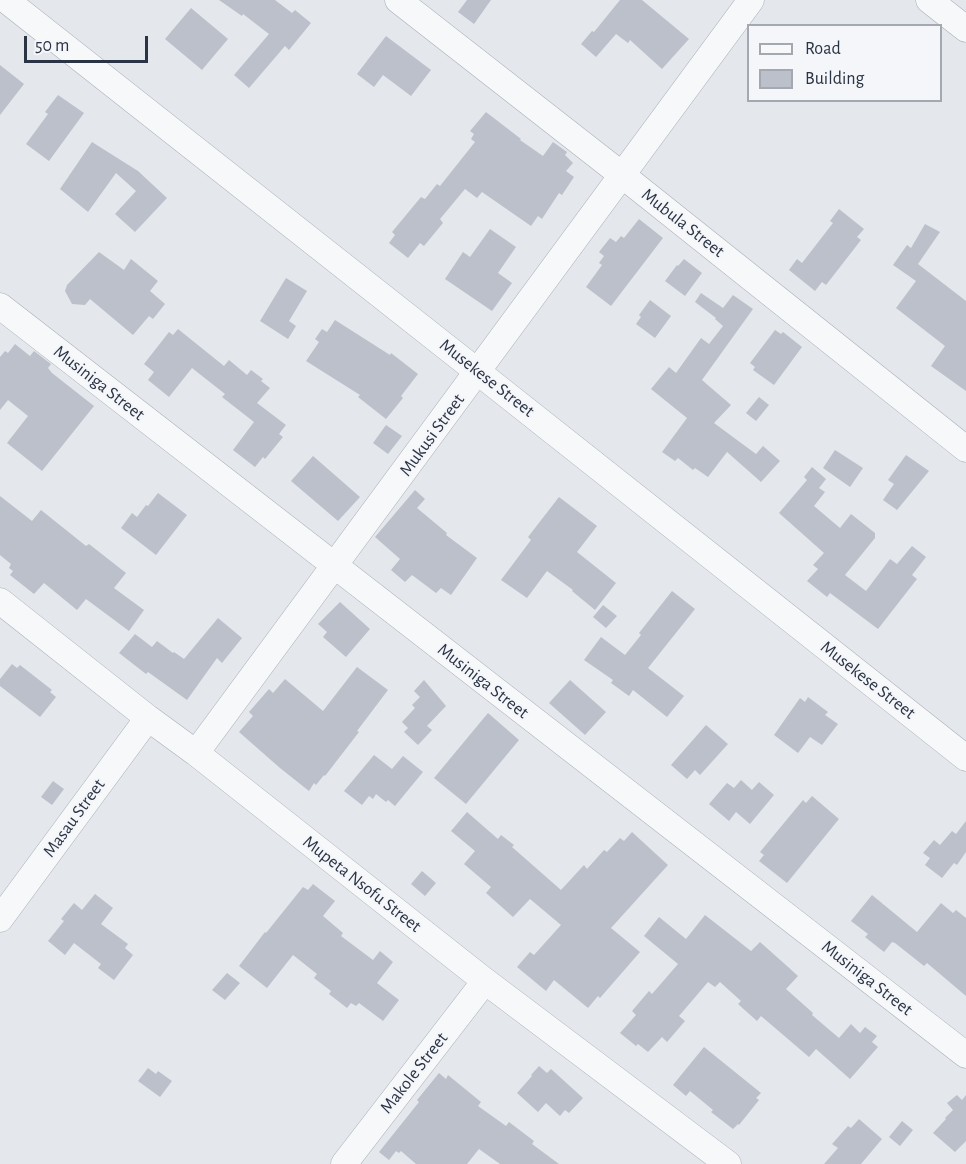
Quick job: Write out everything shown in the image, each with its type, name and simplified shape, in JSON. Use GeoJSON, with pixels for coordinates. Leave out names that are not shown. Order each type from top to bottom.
{"type":"FeatureCollection","features":[{"type":"Feature","properties":{"kind":"street","name":"Musekese Street"},"geometry":{"type":"LineString","coordinates":[[6,0],[966,758]]}},
{"type":"Feature","properties":{"kind":"street","name":"Mubula Street"},"geometry":{"type":"LineString","coordinates":[[398,0],[966,449]]}},
{"type":"Feature","properties":{"kind":"street","name":"Mukusi Street"},"geometry":{"type":"LineString","coordinates":[[196,753],[751,0]]}},
{"type":"Feature","properties":{"kind":"street"},"geometry":{"type":"LineString","coordinates":[[940,3],[966,29]]}},
{"type":"Feature","properties":{"kind":"street","name":"Musiniga Street"},"geometry":{"type":"LineString","coordinates":[[0,306],[966,1055]]}},
{"type":"Feature","properties":{"kind":"street","name":"Mupeta Nsofu Street"},"geometry":{"type":"LineString","coordinates":[[0,601],[484,981],[728,1164]]}},
{"type":"Feature","properties":{"kind":"street","name":"Masau Street"},"geometry":{"type":"LineString","coordinates":[[0,919],[148,718]]}},
{"type":"Feature","properties":{"kind":"street","name":"Makole Street"},"geometry":{"type":"LineString","coordinates":[[344,1164],[484,981]]}},
{"type":"Feature","properties":{"kind":"building"},"geometry":{"type":"Polygon","coordinates":[[[219,0],[275,0],[292,13],[295,10],[311,23],[289,50],[285,46],[249,88],[234,75],[269,34],[243,14],[242,16],[219,0]]]}},
{"type":"Feature","properties":{"kind":"building"},"geometry":{"type":"Polygon","coordinates":[[[467,0],[491,0],[474,24],[458,12],[467,0]]]}},
{"type":"Feature","properties":{"kind":"building"},"geometry":{"type":"Polygon","coordinates":[[[620,0],[642,0],[689,39],[662,69],[630,40],[628,43],[616,34],[596,57],[581,44],[620,0]]]}},
{"type":"Feature","properties":{"kind":"building"},"geometry":{"type":"Polygon","coordinates":[[[191,8],[228,39],[202,70],[165,39],[191,8]]]}},
{"type":"Feature","properties":{"kind":"building"},"geometry":{"type":"Polygon","coordinates":[[[386,36],[431,70],[411,96],[383,75],[374,87],[357,74],[386,36]]]}},
{"type":"Feature","properties":{"kind":"building"},"geometry":{"type":"Polygon","coordinates":[[[0,65],[24,84],[0,115],[0,65]]]}},
{"type":"Feature","properties":{"kind":"building"},"geometry":{"type":"Polygon","coordinates":[[[58,95],[84,113],[49,161],[26,144],[48,114],[45,112],[58,95]]]}},
{"type":"Feature","properties":{"kind":"building"},"geometry":{"type":"Polygon","coordinates":[[[486,112],[543,156],[553,142],[567,152],[565,155],[573,163],[566,171],[574,177],[562,195],[559,193],[542,219],[538,216],[531,226],[482,192],[477,198],[465,189],[440,219],[443,223],[424,246],[420,243],[408,258],[389,243],[395,235],[392,232],[421,197],[425,199],[437,184],[440,186],[475,142],[471,139],[474,134],[470,131],[486,112]]]}},
{"type":"Feature","properties":{"kind":"building"},"geometry":{"type":"Polygon","coordinates":[[[92,142],[138,171],[167,198],[135,232],[115,214],[136,191],[116,173],[88,212],[60,189],[92,142]]]}},
{"type":"Feature","properties":{"kind":"building"},"geometry":{"type":"Polygon","coordinates":[[[839,209],[864,229],[857,237],[861,240],[826,285],[822,282],[815,291],[789,270],[797,259],[802,263],[833,223],[830,221],[839,209]]]}},
{"type":"Feature","properties":{"kind":"building"},"geometry":{"type":"Polygon","coordinates":[[[639,219],[663,238],[611,306],[586,287],[602,265],[599,263],[604,256],[599,252],[610,238],[616,242],[621,236],[624,238],[639,219]]]}},
{"type":"Feature","properties":{"kind":"building"},"geometry":{"type":"Polygon","coordinates":[[[925,224],[940,232],[918,264],[966,301],[966,391],[931,366],[945,346],[896,308],[916,281],[893,265],[907,245],[911,248],[925,224]]]}},
{"type":"Feature","properties":{"kind":"building"},"geometry":{"type":"Polygon","coordinates":[[[490,229],[516,247],[498,273],[512,283],[492,311],[445,279],[463,252],[470,257],[490,229]]]}},
{"type":"Feature","properties":{"kind":"building"},"geometry":{"type":"Polygon","coordinates":[[[99,252],[124,270],[131,259],[158,281],[150,291],[165,304],[153,319],[149,316],[133,335],[90,299],[85,305],[72,304],[65,291],[67,285],[99,252]]]}},
{"type":"Feature","properties":{"kind":"building"},"geometry":{"type":"Polygon","coordinates":[[[684,259],[702,273],[685,296],[665,281],[684,259]]]}},
{"type":"Feature","properties":{"kind":"building"},"geometry":{"type":"Polygon","coordinates":[[[286,278],[307,291],[289,321],[296,326],[288,339],[260,321],[286,278]]]}},
{"type":"Feature","properties":{"kind":"building"},"geometry":{"type":"Polygon","coordinates":[[[701,293],[723,308],[733,295],[753,309],[702,380],[731,405],[714,423],[756,454],[763,446],[780,461],[761,482],[727,452],[708,477],[695,468],[693,470],[678,458],[675,461],[662,452],[687,418],[651,389],[669,367],[676,373],[701,338],[709,344],[723,326],[695,302],[701,293]]]}},
{"type":"Feature","properties":{"kind":"building"},"geometry":{"type":"Polygon","coordinates":[[[650,300],[671,316],[655,338],[636,324],[641,317],[639,315],[650,300]]]}},
{"type":"Feature","properties":{"kind":"building"},"geometry":{"type":"Polygon","coordinates":[[[335,320],[390,355],[391,353],[418,374],[386,419],[358,397],[360,395],[306,361],[319,342],[315,339],[322,329],[327,332],[335,320]]]}},
{"type":"Feature","properties":{"kind":"building"},"geometry":{"type":"Polygon","coordinates":[[[178,329],[224,366],[229,360],[247,375],[251,370],[270,388],[257,403],[286,425],[279,434],[283,437],[265,459],[263,457],[255,467],[233,450],[254,422],[222,397],[225,394],[192,368],[169,397],[148,380],[154,372],[144,364],[169,332],[173,335],[178,329]]]}},
{"type":"Feature","properties":{"kind":"building"},"geometry":{"type":"Polygon","coordinates":[[[775,330],[781,334],[783,332],[802,347],[774,385],[753,370],[755,367],[750,363],[775,330]]]}},
{"type":"Feature","properties":{"kind":"building"},"geometry":{"type":"Polygon","coordinates":[[[15,344],[30,356],[34,351],[51,364],[48,368],[52,373],[94,406],[42,471],[7,443],[28,416],[8,400],[0,410],[0,357],[5,351],[8,353],[15,344]]]}},
{"type":"Feature","properties":{"kind":"building"},"geometry":{"type":"Polygon","coordinates":[[[759,397],[769,405],[756,421],[746,413],[759,397]]]}},
{"type":"Feature","properties":{"kind":"building"},"geometry":{"type":"Polygon","coordinates":[[[386,425],[402,436],[388,454],[373,443],[386,425]]]}},
{"type":"Feature","properties":{"kind":"building"},"geometry":{"type":"Polygon","coordinates":[[[835,450],[863,468],[850,487],[823,468],[835,450]]]}},
{"type":"Feature","properties":{"kind":"building"},"geometry":{"type":"Polygon","coordinates":[[[906,455],[929,471],[897,510],[883,500],[894,484],[888,480],[906,455]]]}},
{"type":"Feature","properties":{"kind":"building"},"geometry":{"type":"Polygon","coordinates":[[[313,456],[360,497],[338,521],[291,481],[313,456]]]}},
{"type":"Feature","properties":{"kind":"building"},"geometry":{"type":"Polygon","coordinates":[[[812,467],[826,479],[819,488],[825,492],[814,506],[840,528],[851,514],[875,533],[875,538],[845,575],[866,591],[890,559],[897,564],[912,546],[926,557],[912,575],[917,579],[878,629],[830,593],[827,597],[807,581],[818,569],[813,565],[824,553],[779,513],[807,480],[804,477],[812,467]]]}},
{"type":"Feature","properties":{"kind":"building"},"geometry":{"type":"Polygon","coordinates":[[[415,490],[425,499],[417,508],[447,533],[446,535],[477,558],[451,595],[441,588],[436,593],[412,575],[405,582],[391,570],[400,559],[375,537],[415,490]]]}},
{"type":"Feature","properties":{"kind":"building"},"geometry":{"type":"Polygon","coordinates":[[[158,493],[187,515],[156,555],[121,528],[132,513],[137,517],[158,493]]]}},
{"type":"Feature","properties":{"kind":"building"},"geometry":{"type":"Polygon","coordinates":[[[0,496],[32,521],[41,510],[86,546],[89,544],[126,573],[114,588],[144,610],[129,631],[86,599],[77,610],[44,583],[34,594],[10,575],[13,571],[9,568],[11,564],[0,555],[0,496]]]}},
{"type":"Feature","properties":{"kind":"building"},"geometry":{"type":"Polygon","coordinates":[[[559,497],[597,526],[577,552],[616,583],[595,610],[547,571],[527,598],[501,580],[531,540],[528,537],[559,497]]]}},
{"type":"Feature","properties":{"kind":"building"},"geometry":{"type":"Polygon","coordinates":[[[672,591],[695,609],[648,668],[684,696],[667,717],[633,690],[629,696],[611,683],[613,680],[584,660],[601,637],[625,655],[672,591]]]}},
{"type":"Feature","properties":{"kind":"building"},"geometry":{"type":"Polygon","coordinates":[[[340,602],[370,629],[346,657],[323,637],[327,632],[318,624],[340,602]]]}},
{"type":"Feature","properties":{"kind":"building"},"geometry":{"type":"Polygon","coordinates":[[[603,605],[617,616],[606,628],[593,617],[603,605]]]}},
{"type":"Feature","properties":{"kind":"building"},"geometry":{"type":"Polygon","coordinates":[[[218,618],[242,638],[222,663],[217,658],[187,700],[148,672],[146,674],[119,653],[135,634],[152,647],[157,641],[184,659],[218,618]]]}},
{"type":"Feature","properties":{"kind":"building"},"geometry":{"type":"Polygon","coordinates":[[[12,664],[17,668],[20,665],[52,690],[50,692],[56,697],[40,717],[0,686],[0,679],[12,664]]]}},
{"type":"Feature","properties":{"kind":"building"},"geometry":{"type":"Polygon","coordinates":[[[357,667],[388,690],[325,776],[316,785],[314,783],[309,791],[239,732],[253,716],[249,712],[269,689],[273,693],[285,679],[323,711],[357,667]]]}},
{"type":"Feature","properties":{"kind":"building"},"geometry":{"type":"Polygon","coordinates":[[[424,680],[446,706],[427,726],[432,730],[418,745],[404,732],[408,728],[402,722],[415,708],[412,705],[420,697],[414,691],[424,680]]]}},
{"type":"Feature","properties":{"kind":"building"},"geometry":{"type":"Polygon","coordinates":[[[570,680],[606,712],[585,735],[549,703],[570,680]]]}},
{"type":"Feature","properties":{"kind":"building"},"geometry":{"type":"Polygon","coordinates":[[[808,697],[828,712],[825,715],[838,724],[822,745],[810,737],[798,753],[774,735],[800,698],[805,702],[808,697]]]}},
{"type":"Feature","properties":{"kind":"building"},"geometry":{"type":"Polygon","coordinates":[[[488,713],[519,740],[466,804],[434,778],[488,713]]]}},
{"type":"Feature","properties":{"kind":"building"},"geometry":{"type":"Polygon","coordinates":[[[706,725],[728,744],[700,775],[695,770],[687,779],[671,765],[706,725]]]}},
{"type":"Feature","properties":{"kind":"building"},"geometry":{"type":"Polygon","coordinates":[[[374,755],[392,769],[403,756],[423,772],[395,806],[376,794],[373,799],[369,796],[362,805],[344,791],[374,755]]]}},
{"type":"Feature","properties":{"kind":"building"},"geometry":{"type":"Polygon","coordinates":[[[741,780],[752,790],[759,782],[774,795],[750,824],[736,812],[729,821],[709,804],[727,783],[734,788],[741,780]]]}},
{"type":"Feature","properties":{"kind":"building"},"geometry":{"type":"Polygon","coordinates":[[[53,781],[64,789],[52,805],[41,797],[53,781]]]}},
{"type":"Feature","properties":{"kind":"building"},"geometry":{"type":"Polygon","coordinates":[[[812,796],[839,819],[787,883],[759,861],[764,855],[760,852],[803,800],[806,803],[812,796]]]}},
{"type":"Feature","properties":{"kind":"building"},"geometry":{"type":"Polygon","coordinates":[[[467,812],[498,839],[501,835],[514,845],[512,847],[561,890],[584,865],[587,869],[604,850],[607,852],[620,838],[624,841],[632,832],[668,865],[611,928],[640,952],[600,998],[598,996],[588,1008],[554,980],[546,991],[517,967],[530,952],[534,955],[561,925],[530,899],[513,917],[486,893],[491,887],[464,864],[475,851],[451,831],[467,812]]]}},
{"type":"Feature","properties":{"kind":"building"},"geometry":{"type":"Polygon","coordinates":[[[966,821],[966,852],[957,865],[954,863],[942,878],[925,865],[930,858],[923,853],[934,840],[940,845],[952,831],[956,834],[966,821]]]}},
{"type":"Feature","properties":{"kind":"building"},"geometry":{"type":"Polygon","coordinates":[[[422,871],[436,883],[425,896],[411,884],[422,871]]]}},
{"type":"Feature","properties":{"kind":"building"},"geometry":{"type":"Polygon","coordinates":[[[313,884],[335,901],[323,916],[343,933],[341,936],[373,960],[380,951],[393,962],[377,983],[399,1000],[383,1021],[359,1003],[356,1006],[351,1003],[347,1008],[329,994],[331,991],[314,978],[317,974],[293,955],[267,988],[239,966],[303,887],[308,890],[313,884]]]}},
{"type":"Feature","properties":{"kind":"building"},"geometry":{"type":"Polygon","coordinates":[[[95,894],[113,908],[101,924],[128,944],[125,948],[133,955],[114,980],[98,968],[101,964],[74,943],[65,955],[48,941],[64,921],[61,919],[74,903],[82,910],[95,894]]]}},
{"type":"Feature","properties":{"kind":"building"},"geometry":{"type":"Polygon","coordinates":[[[872,895],[917,932],[941,903],[953,913],[956,910],[966,918],[966,996],[927,963],[924,966],[895,943],[892,942],[884,952],[865,937],[868,934],[851,921],[872,895]]]}},
{"type":"Feature","properties":{"kind":"building"},"geometry":{"type":"Polygon","coordinates":[[[705,915],[751,951],[760,942],[798,976],[786,989],[839,1038],[851,1024],[860,1033],[865,1027],[877,1036],[872,1042],[878,1047],[850,1079],[816,1049],[809,1057],[761,1016],[757,1021],[738,1004],[741,1001],[720,982],[715,987],[708,982],[679,1016],[685,1021],[667,1042],[662,1037],[648,1052],[620,1033],[636,1015],[632,1011],[649,991],[652,994],[678,964],[644,936],[659,917],[686,939],[705,915]]]}},
{"type":"Feature","properties":{"kind":"building"},"geometry":{"type":"Polygon","coordinates":[[[227,973],[240,983],[225,1000],[212,990],[227,973]]]}},
{"type":"Feature","properties":{"kind":"building"},"geometry":{"type":"Polygon","coordinates":[[[704,1047],[761,1093],[756,1098],[759,1100],[733,1129],[711,1112],[713,1110],[690,1091],[686,1096],[673,1085],[704,1047]]]}},
{"type":"Feature","properties":{"kind":"building"},"geometry":{"type":"Polygon","coordinates":[[[539,1066],[547,1073],[551,1069],[583,1098],[569,1113],[565,1110],[560,1116],[546,1103],[538,1112],[517,1093],[539,1066]]]}},
{"type":"Feature","properties":{"kind":"building"},"geometry":{"type":"Polygon","coordinates":[[[148,1068],[156,1074],[158,1071],[172,1081],[160,1097],[138,1081],[148,1068]]]}},
{"type":"Feature","properties":{"kind":"building"},"geometry":{"type":"Polygon","coordinates":[[[439,1073],[446,1079],[448,1075],[481,1102],[478,1106],[506,1126],[509,1122],[534,1141],[532,1144],[559,1164],[500,1164],[479,1149],[467,1164],[416,1164],[401,1151],[399,1153],[396,1151],[389,1160],[379,1152],[439,1073]]]}},
{"type":"Feature","properties":{"kind":"building"},"geometry":{"type":"Polygon","coordinates":[[[957,1095],[962,1100],[966,1095],[966,1141],[955,1152],[933,1133],[953,1110],[947,1103],[957,1095]]]}},
{"type":"Feature","properties":{"kind":"building"},"geometry":{"type":"Polygon","coordinates":[[[859,1119],[882,1139],[861,1164],[824,1164],[838,1148],[832,1144],[848,1126],[851,1128],[859,1119]]]}},
{"type":"Feature","properties":{"kind":"building"},"geometry":{"type":"Polygon","coordinates":[[[902,1121],[913,1130],[900,1146],[889,1137],[902,1121]]]}}]}
